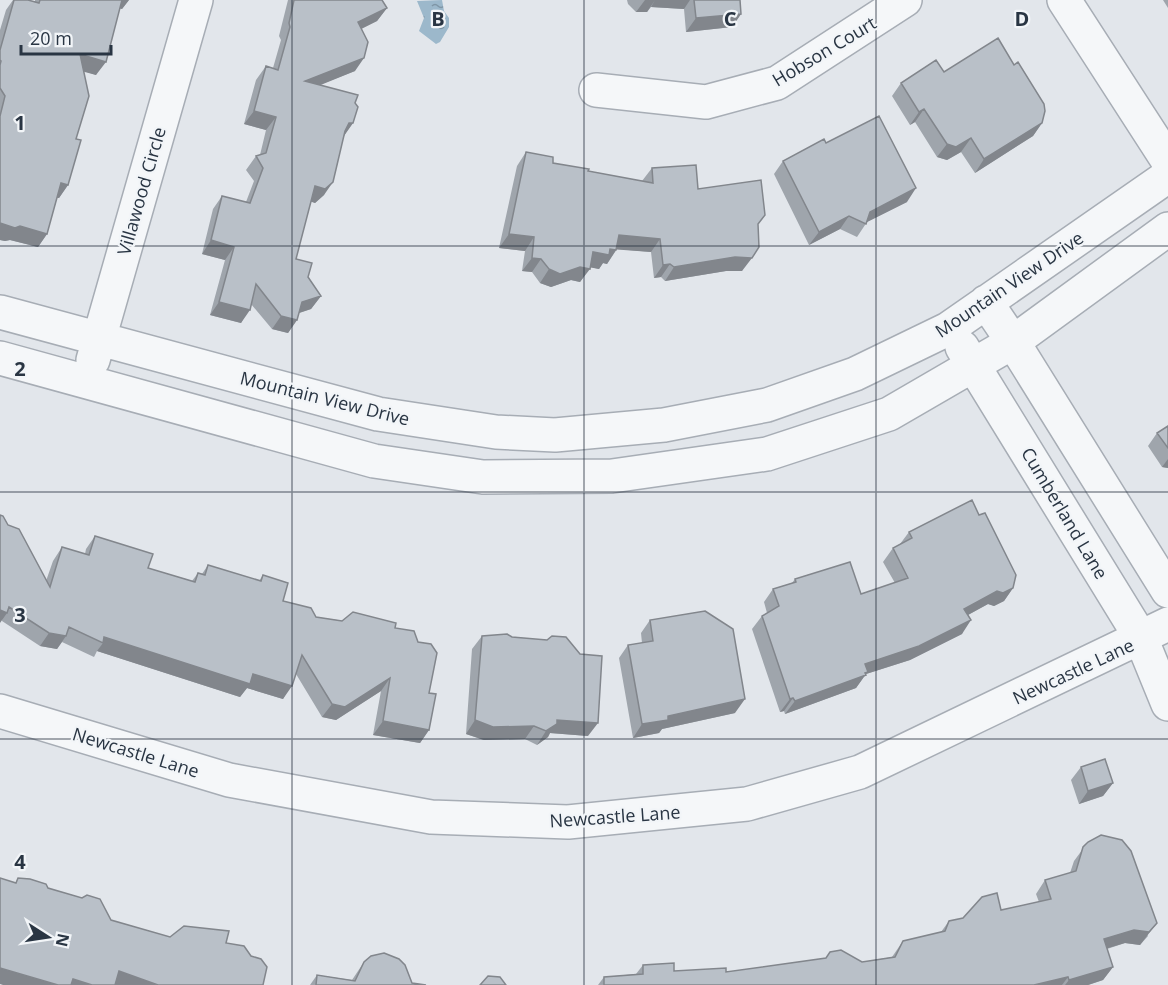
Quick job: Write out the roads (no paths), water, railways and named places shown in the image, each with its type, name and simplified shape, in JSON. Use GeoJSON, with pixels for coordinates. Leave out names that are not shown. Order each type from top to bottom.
{"type":"FeatureCollection","features":[{"type":"Feature","properties":{"kind":"street","name":"Villawood Circle"},"geometry":{"type":"LineString","coordinates":[[87,382],[196,0]]}},
{"type":"Feature","properties":{"kind":"street","name":"Hobson Court"},"geometry":{"type":"LineString","coordinates":[[596,90],[706,102],[777,83],[905,0]]}},
{"type":"Feature","properties":{"kind":"street"},"geometry":{"type":"LineString","coordinates":[[1064,0],[1168,161]]}},
{"type":"Feature","properties":{"kind":"street","name":"Mountain View Drive"},"geometry":{"type":"LineString","coordinates":[[0,312],[378,414],[496,432],[555,435],[663,425],[767,405],[855,374],[948,329],[1168,176]]}},
{"type":"Feature","properties":{"kind":"street"},"geometry":{"type":"LineString","coordinates":[[0,358],[374,461],[483,477],[612,476],[767,454],[889,414],[1013,342],[1168,229]]}},
{"type":"Feature","properties":{"kind":"street"},"geometry":{"type":"LineString","coordinates":[[986,302],[1168,591]]}},
{"type":"Feature","properties":{"kind":"street","name":"Cumberland Lane"},"geometry":{"type":"LineString","coordinates":[[948,329],[1155,631],[1168,704]]}},
{"type":"Feature","properties":{"kind":"street","name":"Newcastle Lane"},"geometry":{"type":"LineString","coordinates":[[0,711],[229,780],[432,817],[568,822],[747,804],[860,772],[1155,631]]}},
{"type":"Feature","properties":{"kind":"water"},"geometry":{"type":"Polygon","coordinates":[[[442,0],[444,11],[449,18],[449,27],[440,42],[436,44],[419,31],[424,18],[417,1],[442,0]]]}}]}
